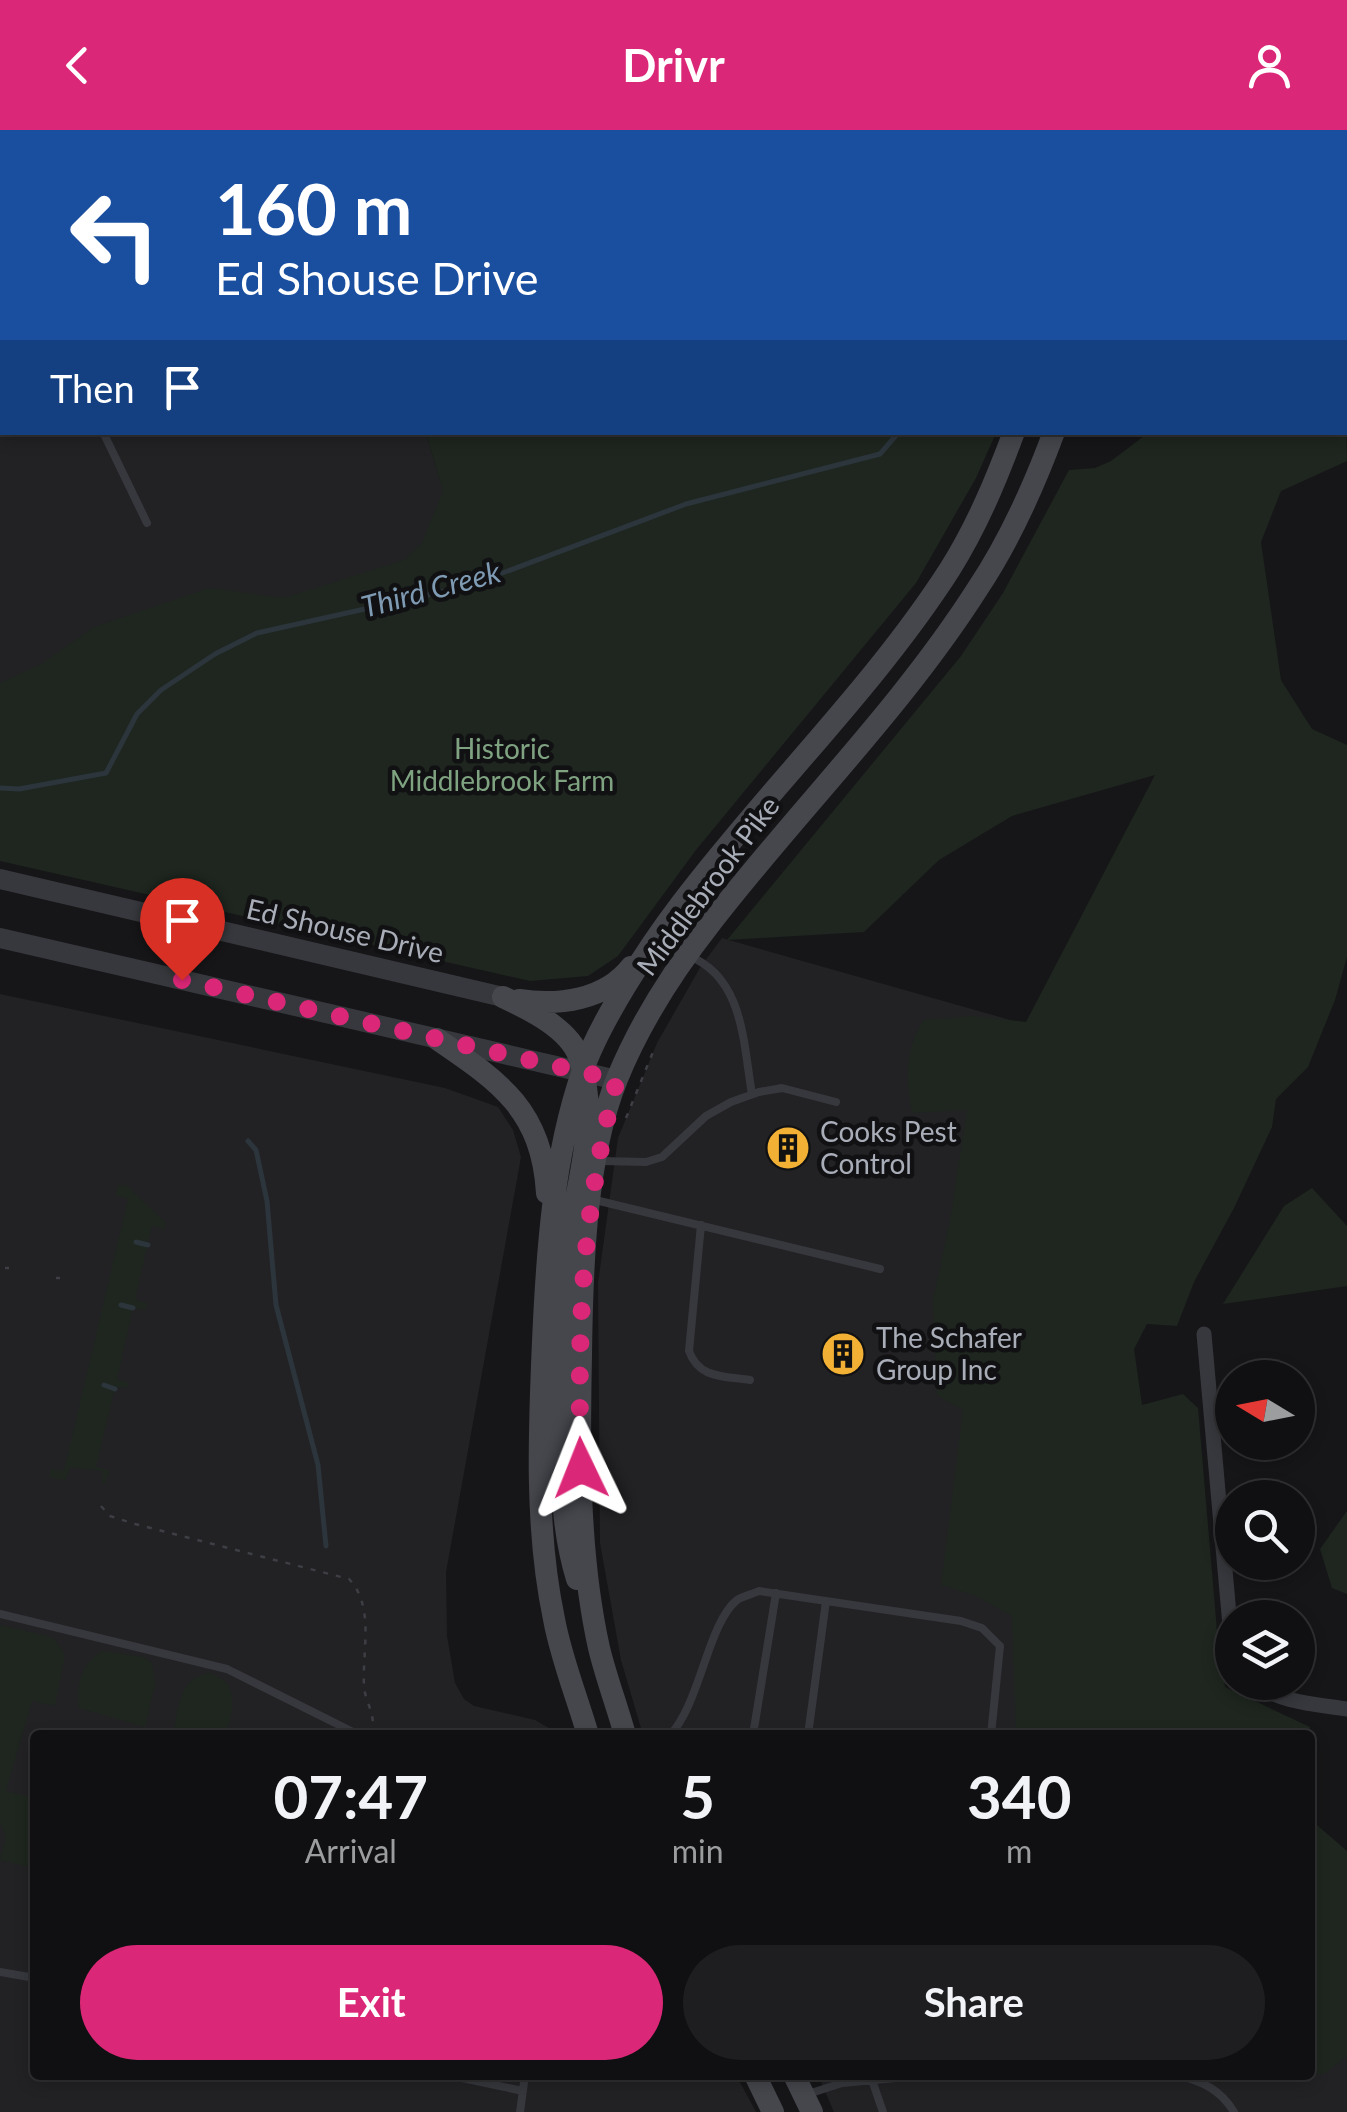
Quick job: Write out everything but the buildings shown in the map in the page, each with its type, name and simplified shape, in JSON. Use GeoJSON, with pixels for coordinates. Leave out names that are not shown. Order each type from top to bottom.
{"type":"FeatureCollection","features":[{"type":"Feature","properties":{"kind":"main road","name":"Middlebrook Pike"},"geometry":{"type":"LineString","coordinates":[[587,1730],[554,1621],[542,1536],[540,1408],[550,1241],[566,1133],[582,1072],[622,993],[680,906],[903,635],[950,568],[987,502],[1013,435]]}},
{"type":"Feature","properties":{"kind":"main road","name":"Middlebrook Pike"},"geometry":{"type":"LineString","coordinates":[[624,1730],[599,1648],[584,1548],[580,1412],[582,1258],[597,1162],[617,1080],[652,1011],[708,926],[931,656],[970,601],[1018,517],[1053,435]]}},
{"type":"Feature","properties":{"kind":"main road"},"geometry":{"type":"LineString","coordinates":[[503,997],[543,1004],[581,1000],[622,978],[680,906]]}},
{"type":"Feature","properties":{"kind":"main road"},"geometry":{"type":"LineString","coordinates":[[503,997],[546,1018],[578,1054],[588,1096],[586,1134],[565,1264],[561,1462],[567,1548],[599,1648]]}},
{"type":"Feature","properties":{"kind":"main road"},"geometry":{"type":"LineString","coordinates":[[437,1038],[491,1076],[514,1099],[532,1127],[545,1160],[550,1241]]}},
{"type":"Feature","properties":{"kind":"main road"},"geometry":{"type":"LineString","coordinates":[[757,2080],[773,2112]]}},
{"type":"Feature","properties":{"kind":"street","name":"Ed Shouse Drive"},"geometry":{"type":"LineString","coordinates":[[0,878],[503,997]]}},
{"type":"Feature","properties":{"kind":"street"},"geometry":{"type":"LineString","coordinates":[[0,938],[617,1080]]}},
{"type":"Feature","properties":{"kind":"street"},"geometry":{"type":"LineString","coordinates":[[1204,1334],[1228,1600]]}},
{"type":"Feature","properties":{"kind":"street"},"geometry":{"type":"LineString","coordinates":[[1291,1700],[1347,1709]]}},
{"type":"Feature","properties":{"kind":"lane"},"geometry":{"type":"LineString","coordinates":[[104,435],[146,523]]}},
{"type":"Feature","properties":{"kind":"lane"},"geometry":{"type":"LineString","coordinates":[[688,956],[704,962],[726,982],[736,1005],[752,1094]]}},
{"type":"Feature","properties":{"kind":"lane"},"geometry":{"type":"LineString","coordinates":[[597,1162],[646,1162],[662,1157],[706,1116],[752,1094],[782,1088],[836,1102]]}},
{"type":"Feature","properties":{"kind":"lane"},"geometry":{"type":"LineString","coordinates":[[591,1199],[880,1269]]}},
{"type":"Feature","properties":{"kind":"lane"},"geometry":{"type":"LineString","coordinates":[[701,1225],[689,1351],[698,1369],[710,1375],[750,1380]]}},
{"type":"Feature","properties":{"kind":"lane"},"geometry":{"type":"LineString","coordinates":[[674,1730],[686,1713],[723,1620],[736,1601],[759,1591],[960,1621],[982,1628],[1000,1646],[992,1730]]}},
{"type":"Feature","properties":{"kind":"lane"},"geometry":{"type":"LineString","coordinates":[[754,1730],[776,1593]]}},
{"type":"Feature","properties":{"kind":"lane"},"geometry":{"type":"LineString","coordinates":[[809,1730],[826,1601]]}},
{"type":"Feature","properties":{"kind":"lane"},"geometry":{"type":"LineString","coordinates":[[0,1614],[227,1670],[349,1730]]}},
{"type":"Feature","properties":{"kind":"lane"},"geometry":{"type":"LineString","coordinates":[[0,1972],[30,1977]]}},
{"type":"Feature","properties":{"kind":"lane"},"geometry":{"type":"LineString","coordinates":[[471,2080],[523,2091]]}},
{"type":"Feature","properties":{"kind":"lane"},"geometry":{"type":"LineString","coordinates":[[520,2112],[524,2080]]}},
{"type":"Feature","properties":{"kind":"lane"},"geometry":{"type":"LineString","coordinates":[[804,2094],[842,2083],[872,2080],[883,2112]]}},
{"type":"Feature","properties":{"kind":"lane"},"geometry":{"type":"LineString","coordinates":[[1194,2080],[1208,2084],[1234,2112]]}},
{"type":"Feature","properties":{"kind":"path"},"geometry":{"type":"LineString","coordinates":[[101,1506],[116,1519],[349,1579],[359,1594],[363,1611],[364,1688],[374,1720],[372,1730]]}},
{"type":"Feature","properties":{"kind":"shaded area"},"geometry":{"type":"Polygon","coordinates":[[[0,435],[427,435],[465,564],[0,696],[0,435]]]}},
{"type":"Feature","properties":{"kind":"shaded area"},"geometry":{"type":"Polygon","coordinates":[[[722,938],[1056,1033],[1087,1730],[642,1730],[621,1660],[600,1543],[598,1283],[618,1138],[657,1043],[701,966],[722,938]]]}},
{"type":"Feature","properties":{"kind":"shaded area"},"geometry":{"type":"Polygon","coordinates":[[[0,994],[445,1088],[498,1107],[513,1130],[521,1157],[446,1572],[447,1636],[455,1683],[464,1699],[474,1706],[535,1720],[552,1730],[30,1730],[30,2080],[739,2080],[756,2112],[0,2112],[0,994]]]}},
{"type":"Feature","properties":{"kind":"shaded area"},"geometry":{"type":"Polygon","coordinates":[[[1315,1956],[1347,1965],[1347,2112],[834,2112],[820,2080],[1315,2080],[1315,1956]]]}},
{"type":"Feature","properties":{"kind":"green space","name":"Historic Middlebrook Farm"},"geometry":{"type":"Polygon","coordinates":[[[427,435],[995,435],[976,478],[916,583],[696,850],[618,956],[588,976],[530,981],[0,861],[0,683],[41,664],[94,627],[209,588],[284,598],[404,560],[422,543],[443,491],[427,435]]]}},
{"type":"Feature","properties":{"kind":"green space"},"geometry":{"type":"Polygon","coordinates":[[[1145,435],[1346,435],[1347,461],[1281,491],[1261,542],[1281,680],[1312,729],[1347,745],[1347,957],[1335,1000],[1308,1067],[1276,1099],[1272,1127],[1194,1282],[1177,1326],[1147,1324],[1134,1349],[1142,1405],[1183,1394],[1198,1408],[1215,1608],[1215,1700],[1253,1700],[1310,1730],[1016,1730],[1012,1616],[976,1596],[941,1585],[963,1410],[937,1395],[933,1300],[967,1110],[912,1113],[910,1053],[924,1020],[973,1016],[1026,1022],[1155,775],[1012,816],[939,860],[864,932],[727,940],[961,656],[1003,593],[1069,470],[1095,468],[1145,435]]]}},
{"type":"Feature","properties":{"kind":"green space"},"geometry":{"type":"Polygon","coordinates":[[[119,1185],[127,1186],[166,1223],[164,1229],[152,1226],[135,1299],[148,1307],[133,1308],[117,1379],[129,1387],[115,1388],[96,1466],[109,1471],[106,1483],[102,1483],[103,1471],[70,1467],[66,1480],[50,1478],[50,1469],[64,1471],[128,1199],[115,1194],[119,1185]]]}},
{"type":"Feature","properties":{"kind":"green space"},"geometry":{"type":"Polygon","coordinates":[[[1312,1188],[1347,1226],[1347,1286],[1223,1304],[1284,1206],[1312,1188]]]}},
{"type":"Feature","properties":{"kind":"green space"},"geometry":{"type":"Polygon","coordinates":[[[1347,1511],[1347,1594],[1332,1588],[1320,1549],[1347,1511]]]}},
{"type":"Feature","properties":{"kind":"green space"},"geometry":{"type":"Polygon","coordinates":[[[0,1625],[52,1637],[65,1654],[55,1706],[32,1701],[6,1791],[30,1797],[30,1867],[0,1860],[6,1836],[0,1822],[0,1625]]]}},
{"type":"Feature","properties":{"kind":"green space"},"geometry":{"type":"Polygon","coordinates":[[[103,1651],[143,1657],[152,1663],[155,1684],[145,1727],[79,1708],[82,1675],[90,1661],[103,1651]]]}},
{"type":"Feature","properties":{"kind":"green space"},"geometry":{"type":"Polygon","coordinates":[[[210,1673],[231,1691],[227,1730],[174,1730],[182,1695],[199,1676],[210,1673]]]}},
{"type":"Feature","properties":{"kind":"green space"},"geometry":{"type":"Polygon","coordinates":[[[1315,1823],[1347,1851],[1347,2056],[1324,2074],[1315,2073],[1315,1823]]]}},
{"type":"Feature","properties":{"kind":"waterway","name":"Third Creek"},"geometry":{"type":"LineString","coordinates":[[0,788],[19,789],[106,773],[137,714],[161,690],[215,654],[257,633],[468,586],[686,504],[880,454],[896,435]]}},
{"type":"Feature","properties":{"kind":"waterway"},"geometry":{"type":"LineString","coordinates":[[248,1141],[256,1150],[267,1201],[276,1305],[318,1465],[326,1546]]}},
{"type":"Feature","properties":{"kind":"waterway"},"geometry":{"type":"LineString","coordinates":[[136,1242],[148,1245]]}},
{"type":"Feature","properties":{"kind":"waterway"},"geometry":{"type":"LineString","coordinates":[[121,1305],[133,1308]]}},
{"type":"Feature","properties":{"kind":"waterway"},"geometry":{"type":"LineString","coordinates":[[104,1385],[115,1389]]}},
{"type":"Feature","properties":{"kind":"place","name":"Cooks Pest Control"},"geometry":{"type":"Point","coordinates":[788,1148]}},
{"type":"Feature","properties":{"kind":"place","name":"The Schafer Group Inc"},"geometry":{"type":"Point","coordinates":[843,1354]}},
{"type":"Feature","properties":{"kind":"route"},"geometry":{"type":"LineString","coordinates":[[182,980],[617,1080],[600,1141],[582,1258],[581,1468]]}}]}
